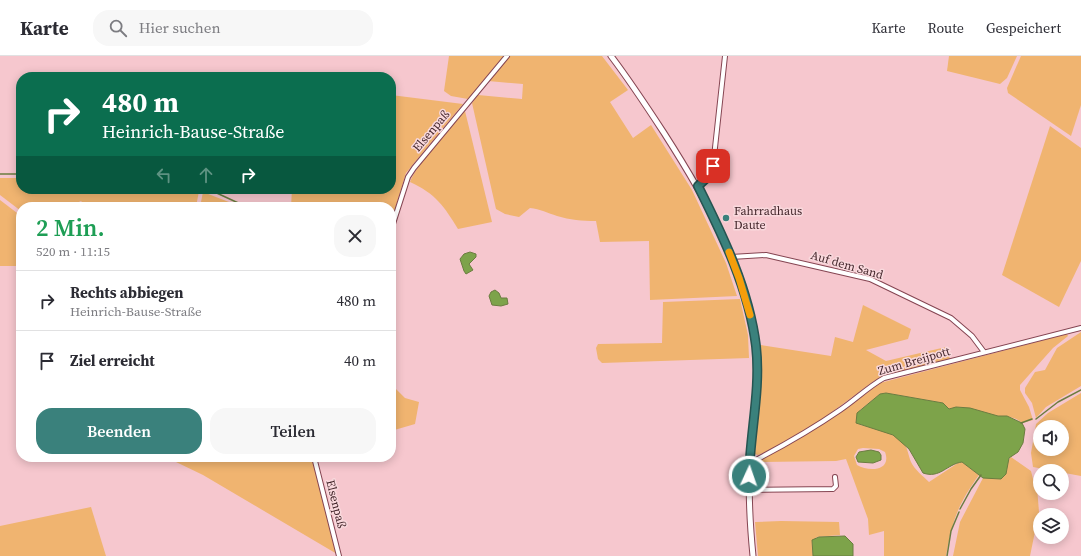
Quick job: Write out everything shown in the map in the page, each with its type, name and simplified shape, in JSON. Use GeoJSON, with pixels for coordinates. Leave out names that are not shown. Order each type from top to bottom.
{"type":"FeatureCollection","features":[{"type":"Feature","properties":{"kind":"street","name":"Elsenpaß"},"geometry":{"type":"LineString","coordinates":[[396,214],[408,177],[414,168],[507,56]]}},
{"type":"Feature","properties":{"kind":"street"},"geometry":{"type":"LineString","coordinates":[[611,56],[635,88],[698,186],[731,257],[748,310],[756,346],[756,376],[749,490],[753,556]]}},
{"type":"Feature","properties":{"kind":"street"},"geometry":{"type":"LineString","coordinates":[[698,186],[711,174],[713,166],[726,56]]}},
{"type":"Feature","properties":{"kind":"street","name":"Auf dem Sand"},"geometry":{"type":"LineString","coordinates":[[731,257],[766,255],[870,279],[951,318],[972,336],[984,352]]}},
{"type":"Feature","properties":{"kind":"street","name":"Zum Breijpott"},"geometry":{"type":"LineString","coordinates":[[750,463],[820,423],[846,406],[866,389],[884,378],[1081,328]]}},
{"type":"Feature","properties":{"kind":"street","name":"Elsenpaß"},"geometry":{"type":"LineString","coordinates":[[315,462],[339,556]]}},
{"type":"Feature","properties":{"kind":"street"},"geometry":{"type":"LineString","coordinates":[[749,490],[833,489],[836,486],[836,477]]}},
{"type":"Feature","properties":{"kind":"shaded area"},"geometry":{"type":"Polygon","coordinates":[[[449,56],[504,56],[468,99],[451,96],[444,91],[449,56]]]}},
{"type":"Feature","properties":{"kind":"shaded area"},"geometry":{"type":"Polygon","coordinates":[[[510,56],[602,56],[628,90],[610,102],[633,138],[651,125],[692,190],[726,263],[737,296],[650,300],[649,241],[600,242],[596,221],[567,218],[530,208],[519,217],[505,214],[496,209],[472,103],[478,95],[522,99],[523,84],[488,81],[510,56]]]}},
{"type":"Feature","properties":{"kind":"shaded area"},"geometry":{"type":"Polygon","coordinates":[[[949,56],[1017,56],[1007,78],[1000,84],[947,71],[949,56]]]}},
{"type":"Feature","properties":{"kind":"shaded area"},"geometry":{"type":"Polygon","coordinates":[[[1021,56],[1081,56],[1081,105],[1071,136],[1008,93],[1007,88],[1021,56]]]}},
{"type":"Feature","properties":{"kind":"shaded area"},"geometry":{"type":"Polygon","coordinates":[[[396,96],[463,104],[406,173],[396,206],[396,202],[291,202],[292,194],[396,194],[396,96]]]}},
{"type":"Feature","properties":{"kind":"shaded area"},"geometry":{"type":"Polygon","coordinates":[[[465,111],[492,222],[458,229],[444,207],[433,196],[410,182],[435,145],[465,111]]]}},
{"type":"Feature","properties":{"kind":"shaded area"},"geometry":{"type":"Polygon","coordinates":[[[1050,126],[1081,148],[1081,261],[1059,307],[1002,275],[1050,126]]]}},
{"type":"Feature","properties":{"kind":"shaded area"},"geometry":{"type":"Polygon","coordinates":[[[0,178],[16,178],[16,194],[198,194],[197,202],[16,202],[16,207],[0,195],[0,178]]]}},
{"type":"Feature","properties":{"kind":"shaded area"},"geometry":{"type":"Polygon","coordinates":[[[203,194],[208,194],[229,202],[201,202],[203,194]]]}},
{"type":"Feature","properties":{"kind":"shaded area"},"geometry":{"type":"Polygon","coordinates":[[[0,200],[16,212],[16,266],[0,266],[0,200]]]}},
{"type":"Feature","properties":{"kind":"shaded area"},"geometry":{"type":"Polygon","coordinates":[[[470,252],[476,254],[476,257],[469,264],[473,270],[466,274],[460,259],[464,254],[470,252]]]}},
{"type":"Feature","properties":{"kind":"shaded area"},"geometry":{"type":"Polygon","coordinates":[[[495,290],[499,293],[501,298],[507,298],[508,304],[501,306],[492,305],[489,296],[491,292],[495,290]]]}},
{"type":"Feature","properties":{"kind":"shaded area"},"geometry":{"type":"Polygon","coordinates":[[[740,299],[748,335],[749,358],[602,363],[598,359],[596,348],[598,344],[662,343],[663,302],[740,299]]]}},
{"type":"Feature","properties":{"kind":"shaded area"},"geometry":{"type":"Polygon","coordinates":[[[863,305],[911,329],[908,339],[866,350],[886,361],[946,347],[950,359],[897,372],[874,381],[820,421],[768,451],[758,455],[754,454],[760,385],[761,345],[831,356],[835,337],[853,342],[863,305]]]}},
{"type":"Feature","properties":{"kind":"shaded area"},"geometry":{"type":"Polygon","coordinates":[[[1081,332],[1081,386],[1046,407],[1036,418],[1032,403],[1025,393],[1025,388],[1035,372],[1045,370],[1057,348],[1081,332]]]}},
{"type":"Feature","properties":{"kind":"shaded area"},"geometry":{"type":"Polygon","coordinates":[[[1067,334],[1068,336],[1053,348],[1020,385],[1020,390],[1029,407],[1033,420],[1022,423],[1010,417],[992,415],[962,407],[949,409],[943,403],[886,393],[880,394],[860,410],[860,425],[883,430],[899,438],[906,447],[912,465],[929,482],[958,463],[962,462],[979,475],[966,495],[957,513],[946,556],[884,556],[884,531],[869,535],[868,519],[846,459],[836,461],[760,462],[762,459],[837,415],[880,383],[1067,334]],[[863,448],[858,449],[854,456],[857,465],[867,469],[873,469],[882,466],[885,463],[885,452],[879,449],[863,448]]]}},
{"type":"Feature","properties":{"kind":"shaded area"},"geometry":{"type":"Polygon","coordinates":[[[396,389],[405,398],[419,402],[415,424],[396,430],[396,389]]]}},
{"type":"Feature","properties":{"kind":"shaded area"},"geometry":{"type":"Polygon","coordinates":[[[886,393],[943,403],[949,409],[956,407],[970,408],[998,416],[1007,416],[1022,423],[1025,429],[1023,443],[1018,452],[1009,458],[1006,474],[1001,479],[983,478],[962,462],[952,465],[939,473],[923,473],[909,449],[893,435],[856,423],[857,413],[880,394],[886,393]]]}},
{"type":"Feature","properties":{"kind":"shaded area"},"geometry":{"type":"Polygon","coordinates":[[[1081,393],[1081,476],[1069,474],[1069,464],[1033,464],[1033,467],[1031,453],[1033,441],[1033,456],[1069,456],[1069,420],[1040,420],[1048,413],[1081,393]]]}},
{"type":"Feature","properties":{"kind":"shaded area"},"geometry":{"type":"Polygon","coordinates":[[[871,450],[879,452],[881,455],[881,460],[873,463],[858,462],[856,457],[859,452],[871,450]]]}},
{"type":"Feature","properties":{"kind":"shaded area"},"geometry":{"type":"Polygon","coordinates":[[[1011,457],[1031,471],[1033,479],[1033,500],[1038,500],[1039,508],[1033,508],[1033,541],[1030,556],[953,556],[960,522],[983,478],[1001,478],[1011,457]]]}},
{"type":"Feature","properties":{"kind":"shaded area"},"geometry":{"type":"Polygon","coordinates":[[[176,462],[313,462],[337,554],[203,475],[176,462]]]}},
{"type":"Feature","properties":{"kind":"shaded area"},"geometry":{"type":"Polygon","coordinates":[[[91,507],[106,556],[0,556],[0,526],[91,507]]]}},
{"type":"Feature","properties":{"kind":"shaded area"},"geometry":{"type":"Polygon","coordinates":[[[755,522],[839,522],[840,535],[817,537],[812,542],[813,556],[758,556],[755,522]]]}},
{"type":"Feature","properties":{"kind":"shaded area"},"geometry":{"type":"Polygon","coordinates":[[[845,536],[853,544],[853,556],[813,556],[812,540],[819,537],[845,536]]]}},
{"type":"Feature","properties":{"kind":"waterway"},"geometry":{"type":"LineString","coordinates":[[0,174],[16,174]]}},
{"type":"Feature","properties":{"kind":"waterway"},"geometry":{"type":"LineString","coordinates":[[219,194],[236,202]]}},
{"type":"Feature","properties":{"kind":"waterway"},"geometry":{"type":"LineString","coordinates":[[1036,419],[1058,402],[1081,390]]}},
{"type":"Feature","properties":{"kind":"waterway"},"geometry":{"type":"LineString","coordinates":[[1021,423],[1032,419]]}},
{"type":"Feature","properties":{"kind":"waterway"},"geometry":{"type":"LineString","coordinates":[[960,509],[981,475]]}},
{"type":"Feature","properties":{"kind":"waterway"},"geometry":{"type":"LineString","coordinates":[[947,556],[951,531],[959,512]]}},
{"type":"Feature","properties":{"kind":"slow traffic"},"geometry":{"type":"LineString","coordinates":[[729,252],[739,278],[750,315]]}},
{"type":"Feature","properties":{"kind":"place","name":"Fahrradhaus Daute"},"geometry":{"type":"Point","coordinates":[726,218]}},
{"type":"Feature","properties":{"kind":"route"},"geometry":{"type":"LineString","coordinates":[[713,166],[711,174],[698,186],[731,257],[739,278],[756,346],[756,376],[749,476]]}}]}
